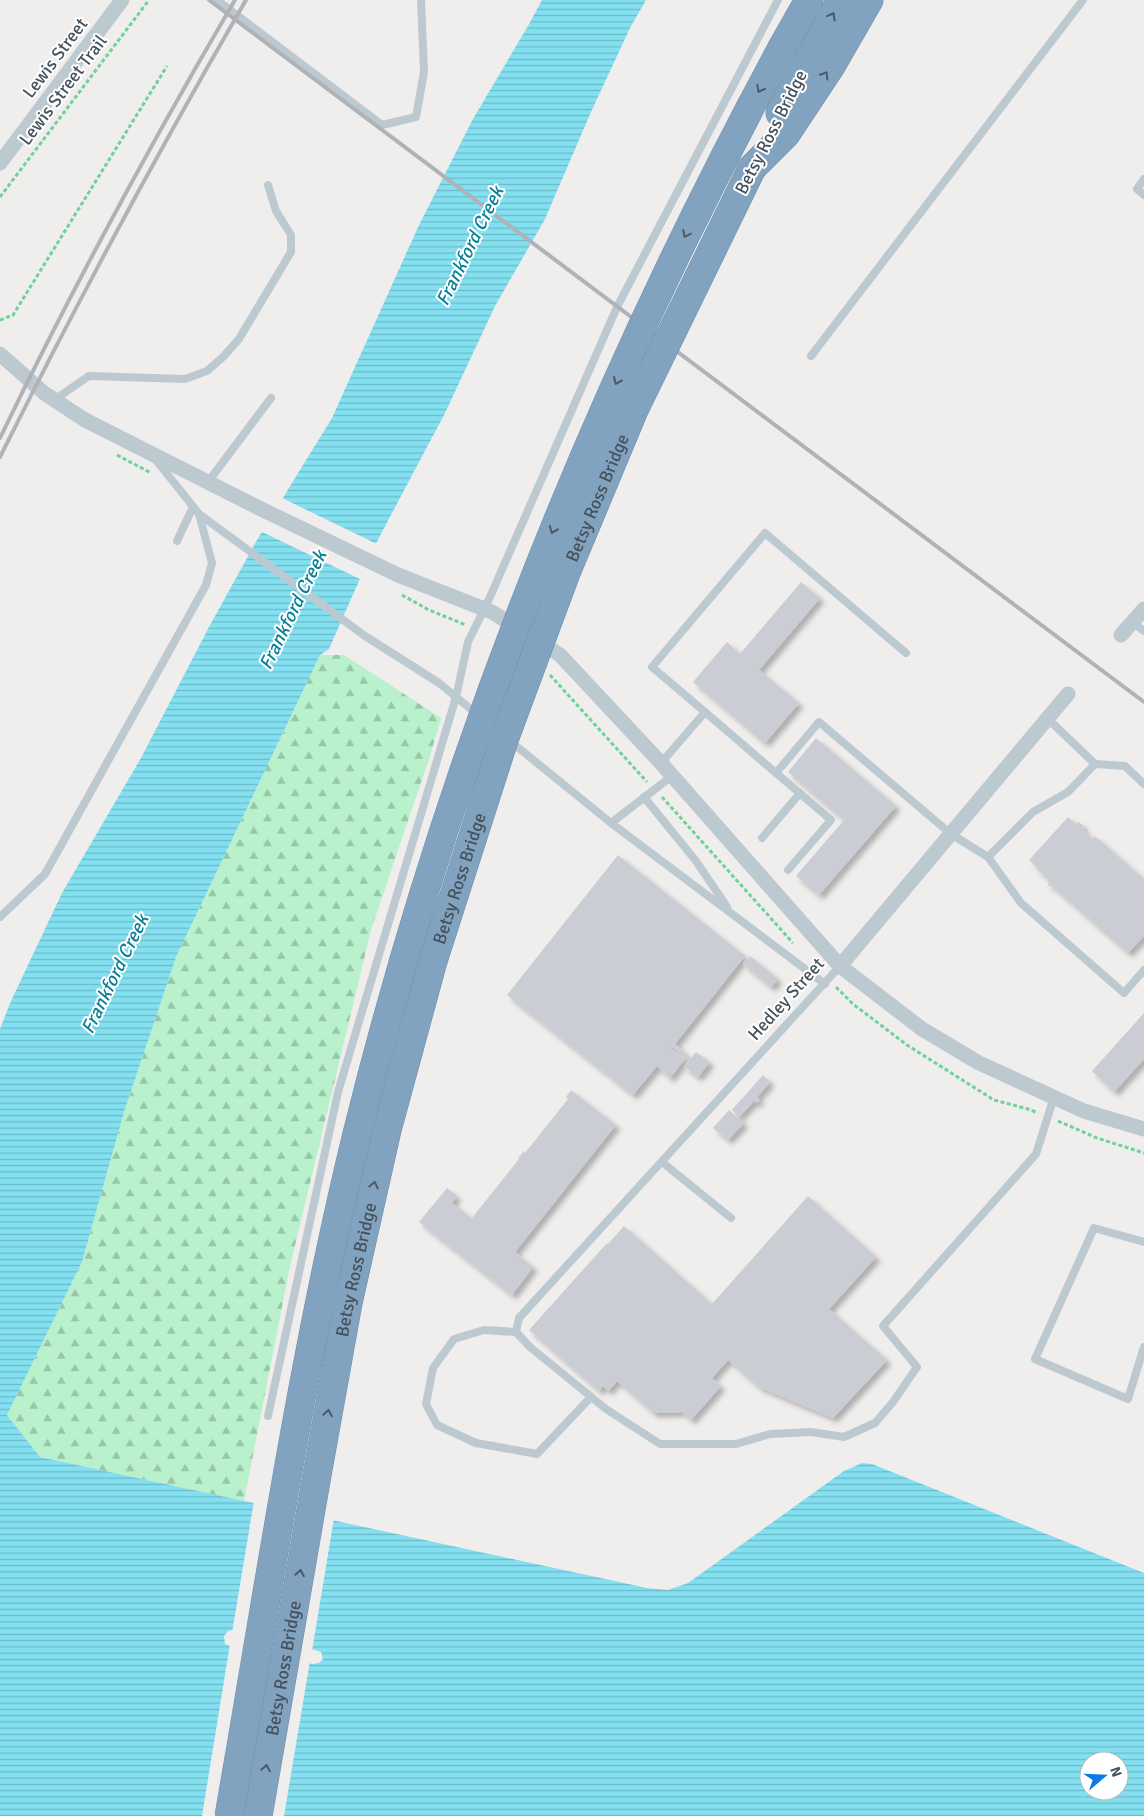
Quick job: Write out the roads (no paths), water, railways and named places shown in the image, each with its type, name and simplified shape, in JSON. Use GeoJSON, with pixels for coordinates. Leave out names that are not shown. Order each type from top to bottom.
{"type":"FeatureCollection","features":[{"type":"Feature","properties":{"kind":"highway"},"geometry":{"type":"LineString","coordinates":[[783,46],[800,0]]}},
{"type":"Feature","properties":{"kind":"highway","name":"Betsy Ross Bridge"},"geometry":{"type":"LineString","coordinates":[[229,1816],[294,1442],[330,1250],[374,1070],[436,855],[477,731],[511,639],[583,458],[652,304],[728,149],[809,0]]}},
{"type":"Feature","properties":{"kind":"highway","name":"Betsy Ross Bridge"},"geometry":{"type":"LineString","coordinates":[[258,1816],[348,1303],[387,1130],[436,952],[501,749],[566,573],[634,410],[752,168],[841,0]]}},
{"type":"Feature","properties":{"kind":"highway"},"geometry":{"type":"LineString","coordinates":[[752,168],[786,134],[830,66],[869,0]]}},
{"type":"Feature","properties":{"kind":"street","name":"Lewis Street"},"geometry":{"type":"LineString","coordinates":[[0,163],[122,0]]}},
{"type":"Feature","properties":{"kind":"street"},"geometry":{"type":"LineString","coordinates":[[0,354],[44,393],[85,420],[398,575],[492,612],[560,655],[661,763],[840,966],[922,1029],[979,1063],[1084,1111],[1144,1129]]}},
{"type":"Feature","properties":{"kind":"street"},"geometry":{"type":"LineString","coordinates":[[1121,635],[1138,626],[1144,609]]}},
{"type":"Feature","properties":{"kind":"street","name":"Hedley Street"},"geometry":{"type":"LineString","coordinates":[[840,966],[1068,694]]}},
{"type":"Feature","properties":{"kind":"lane"},"geometry":{"type":"LineString","coordinates":[[218,0],[382,125],[416,116],[424,72],[421,0]]}},
{"type":"Feature","properties":{"kind":"lane"},"geometry":{"type":"LineString","coordinates":[[268,1416],[338,1092],[456,697],[468,642],[617,307],[778,0]]}},
{"type":"Feature","properties":{"kind":"lane"},"geometry":{"type":"LineString","coordinates":[[811,356],[1083,0]]}},
{"type":"Feature","properties":{"kind":"lane"},"geometry":{"type":"LineString","coordinates":[[1144,179],[1137,189],[1144,195]]}},
{"type":"Feature","properties":{"kind":"lane"},"geometry":{"type":"LineString","coordinates":[[54,400],[89,376],[184,379],[207,371],[224,356],[238,339],[291,252],[292,235],[276,211],[268,185]]}},
{"type":"Feature","properties":{"kind":"lane"},"geometry":{"type":"LineString","coordinates":[[208,482],[271,398]]}},
{"type":"Feature","properties":{"kind":"lane"},"geometry":{"type":"LineString","coordinates":[[150,453],[199,514],[365,636],[439,683],[486,722]]}},
{"type":"Feature","properties":{"kind":"lane"},"geometry":{"type":"LineString","coordinates":[[177,541],[193,506]]}},
{"type":"Feature","properties":{"kind":"lane"},"geometry":{"type":"LineString","coordinates":[[0,916],[45,874],[206,585],[212,563],[199,514]]}},
{"type":"Feature","properties":{"kind":"lane"},"geometry":{"type":"LineString","coordinates":[[788,870],[831,820],[652,667],[765,532],[906,653]]}},
{"type":"Feature","properties":{"kind":"lane"},"geometry":{"type":"LineString","coordinates":[[661,763],[705,712]]}},
{"type":"Feature","properties":{"kind":"lane"},"geometry":{"type":"LineString","coordinates":[[1048,718],[1095,764],[1124,766],[1144,784]]}},
{"type":"Feature","properties":{"kind":"lane"},"geometry":{"type":"LineString","coordinates":[[776,773],[819,722],[951,834],[988,857],[1020,903],[1124,993],[1144,970]]}},
{"type":"Feature","properties":{"kind":"lane"},"geometry":{"type":"LineString","coordinates":[[502,735],[611,822],[825,984]]}},
{"type":"Feature","properties":{"kind":"lane"},"geometry":{"type":"LineString","coordinates":[[988,857],[1033,812],[1068,792],[1095,764]]}},
{"type":"Feature","properties":{"kind":"lane"},"geometry":{"type":"LineString","coordinates":[[611,822],[672,776]]}},
{"type":"Feature","properties":{"kind":"lane"},"geometry":{"type":"LineString","coordinates":[[762,838],[800,793]]}},
{"type":"Feature","properties":{"kind":"lane"},"geometry":{"type":"LineString","coordinates":[[644,797],[696,860],[730,913]]}},
{"type":"Feature","properties":{"kind":"lane","name":"Hedley Street"},"geometry":{"type":"LineString","coordinates":[[516,1332],[519,1318],[840,966]]}},
{"type":"Feature","properties":{"kind":"lane"},"geometry":{"type":"LineString","coordinates":[[592,1397],[537,1454],[476,1443],[437,1425],[426,1404],[433,1368],[454,1339],[484,1330],[516,1332],[530,1346],[592,1397],[606,1409],[660,1444],[736,1444],[770,1434],[811,1432],[844,1437],[875,1423],[893,1402],[917,1366],[883,1326],[1036,1154],[1054,1097]]}},
{"type":"Feature","properties":{"kind":"lane"},"geometry":{"type":"LineString","coordinates":[[662,1162],[731,1218]]}},
{"type":"Feature","properties":{"kind":"lane"},"geometry":{"type":"LineString","coordinates":[[1144,1242],[1094,1228],[1035,1359],[1128,1399],[1144,1347]]}},
{"type":"Feature","properties":{"kind":"water","name":"Frankford Creek"},"geometry":{"type":"Polygon","coordinates":[[[542,0],[646,0],[630,28],[591,112],[545,219],[495,306],[445,413],[373,549],[329,649],[320,655],[176,957],[124,1112],[82,1262],[7,1415],[40,1457],[647,1588],[668,1590],[688,1583],[844,1471],[862,1463],[872,1464],[1144,1573],[1144,1816],[0,1816],[0,1029],[11,1001],[62,893],[141,758],[209,627],[257,540],[332,418],[419,225],[473,119],[542,0]],[[232,1630],[228,1631],[224,1636],[225,1644],[230,1646],[313,1664],[319,1663],[323,1659],[321,1652],[232,1630]]]}},
{"type":"Feature","properties":{"kind":"railway"},"geometry":{"type":"LineString","coordinates":[[209,0],[1144,702]]}},
{"type":"Feature","properties":{"kind":"railway"},"geometry":{"type":"LineString","coordinates":[[0,438],[55,327],[113,217],[235,0]]}},
{"type":"Feature","properties":{"kind":"railway"},"geometry":{"type":"LineString","coordinates":[[0,457],[119,227],[246,0]]}}]}
